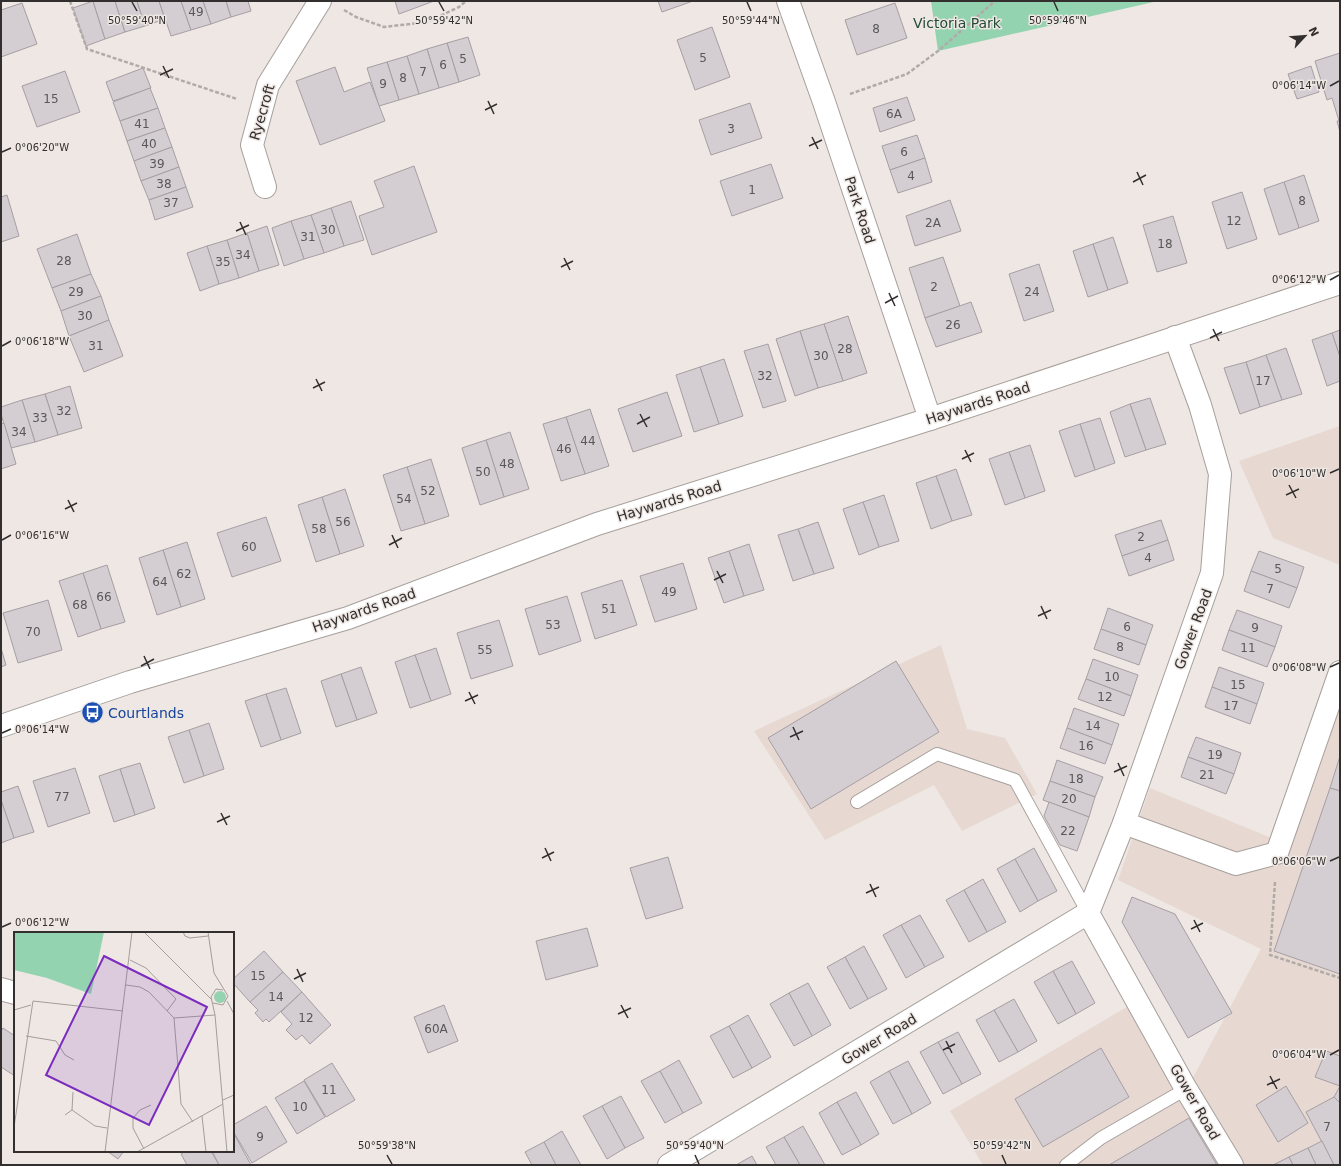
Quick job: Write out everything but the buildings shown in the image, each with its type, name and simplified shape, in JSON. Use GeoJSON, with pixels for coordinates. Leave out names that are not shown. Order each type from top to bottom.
{"type":"FeatureCollection","features":[{"type":"Feature","properties":{"kind":"street","name":"Park Road"},"geometry":{"type":"LineString","coordinates":[[788,1],[824,102],[930,419]]}},
{"type":"Feature","properties":{"kind":"street","name":"Ryecroft"},"geometry":{"type":"LineString","coordinates":[[265,187],[252,145],[268,85],[329,4]]}},
{"type":"Feature","properties":{"kind":"street","name":"Haywards Road"},"geometry":{"type":"LineString","coordinates":[[1,726],[130,682],[348,618],[596,524],[930,419],[1340,283]]}},
{"type":"Feature","properties":{"kind":"street","name":"Gower Road"},"geometry":{"type":"LineString","coordinates":[[669,1165],[1088,913],[1124,823],[1212,573],[1220,474],[1200,406],[1176,337]]}},
{"type":"Feature","properties":{"kind":"street"},"geometry":{"type":"LineString","coordinates":[[1124,823],[1236,864],[1277,853],[1340,672]]}},
{"type":"Feature","properties":{"kind":"street","name":"Gower Road"},"geometry":{"type":"LineString","coordinates":[[1088,913],[1186,1089],[1232,1165]]}},
{"type":"Feature","properties":{"kind":"street"},"geometry":{"type":"LineString","coordinates":[[1,989],[14,993]]}},
{"type":"Feature","properties":{"kind":"lane"},"geometry":{"type":"LineString","coordinates":[[857,802],[937,754],[1015,780],[1088,913]]}},
{"type":"Feature","properties":{"kind":"lane"},"geometry":{"type":"LineString","coordinates":[[1066,1165],[1101,1138],[1186,1089]]}},
{"type":"Feature","properties":{"kind":"path"},"geometry":{"type":"LineString","coordinates":[[70,1],[87,49],[262,108]]}},
{"type":"Feature","properties":{"kind":"path"},"geometry":{"type":"LineString","coordinates":[[329,4],[356,17],[384,27],[427,22],[466,1]]}},
{"type":"Feature","properties":{"kind":"path"},"geometry":{"type":"LineString","coordinates":[[824,102],[907,74],[938,51],[995,1]]}},
{"type":"Feature","properties":{"kind":"path"},"geometry":{"type":"LineString","coordinates":[[1277,853],[1270,955],[1340,978]]}},
{"type":"Feature","properties":{"kind":"shaded area"},"geometry":{"type":"Polygon","coordinates":[[[1340,426],[1340,565],[1273,538],[1239,461],[1340,426]]]}},
{"type":"Feature","properties":{"kind":"shaded area"},"geometry":{"type":"Polygon","coordinates":[[[941,645],[967,729],[1005,738],[1037,794],[962,831],[934,785],[825,840],[754,731],[941,645]]]}},
{"type":"Feature","properties":{"kind":"shaded area"},"geometry":{"type":"Polygon","coordinates":[[[1340,672],[1340,1165],[983,1165],[950,1111],[1137,1001],[1187,1089],[1261,949],[1118,880],[1150,788],[1281,842],[1340,672]]]}},
{"type":"Feature","properties":{"kind":"green space","name":"Victoria Park"},"geometry":{"type":"Polygon","coordinates":[[[931,1],[1158,1],[938,51],[931,1]]]}},
{"type":"Feature","properties":{"kind":"place","name":"Courtlands"},"geometry":{"type":"Point","coordinates":[92,713]}}]}
